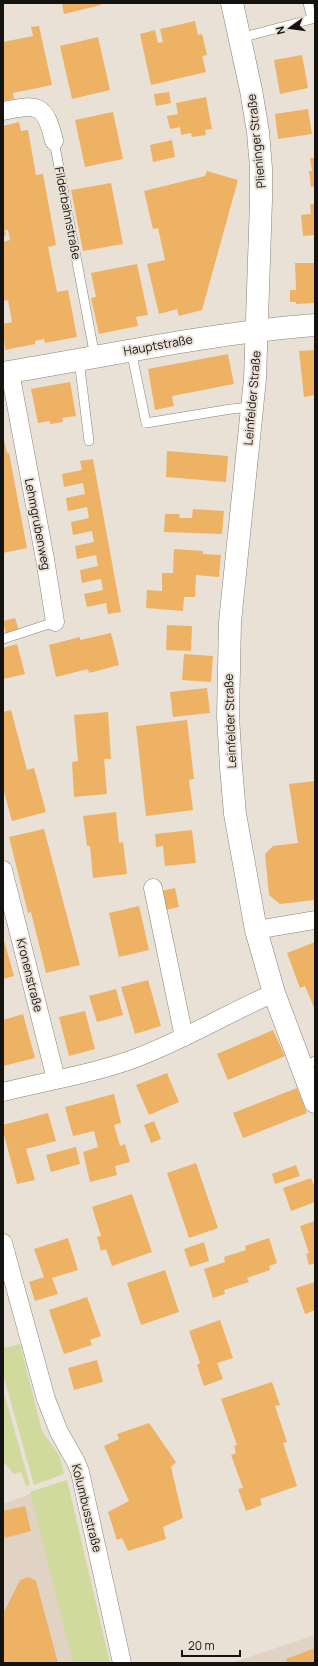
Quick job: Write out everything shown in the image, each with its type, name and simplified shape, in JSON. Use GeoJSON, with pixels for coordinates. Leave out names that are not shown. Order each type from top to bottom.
{"type":"FeatureCollection","features":[{"type":"Feature","properties":{"kind":"main road","name":"Plieninger Straße"},"geometry":{"type":"LineString","coordinates":[[232,3],[251,90],[261,168],[257,330]]}},
{"type":"Feature","properties":{"kind":"main road","name":"Hauptstraße"},"geometry":{"type":"LineString","coordinates":[[6,373],[209,336],[315,324]]}},
{"type":"Feature","properties":{"kind":"main road","name":"Leinfelder Straße"},"geometry":{"type":"LineString","coordinates":[[257,330],[252,407],[232,590],[228,716],[236,814],[256,930],[274,993],[308,1064],[315,1102]]}},
{"type":"Feature","properties":{"kind":"street","name":"Filderbahnstraße"},"geometry":{"type":"LineString","coordinates":[[3,111],[26,106],[33,106],[37,108],[46,118],[54,141]]}},
{"type":"Feature","properties":{"kind":"street","name":"Lehmgrubenweg"},"geometry":{"type":"LineString","coordinates":[[6,373],[45,559],[55,622]]}},
{"type":"Feature","properties":{"kind":"street","name":"Kronenstraße"},"geometry":{"type":"LineString","coordinates":[[3,870],[56,1079]]}},
{"type":"Feature","properties":{"kind":"street"},"geometry":{"type":"LineString","coordinates":[[153,888],[184,1037]]}},
{"type":"Feature","properties":{"kind":"street"},"geometry":{"type":"LineString","coordinates":[[256,930],[315,920]]}},
{"type":"Feature","properties":{"kind":"street"},"geometry":{"type":"LineString","coordinates":[[3,1092],[117,1064],[184,1037],[274,993]]}},
{"type":"Feature","properties":{"kind":"street","name":"Kolumbusstraße"},"geometry":{"type":"LineString","coordinates":[[3,1245],[46,1399],[59,1432],[80,1472],[122,1663]]}},
{"type":"Feature","properties":{"kind":"lane"},"geometry":{"type":"LineString","coordinates":[[240,38],[312,19],[308,3]]}},
{"type":"Feature","properties":{"kind":"lane","name":"Filderbahnstraße"},"geometry":{"type":"LineString","coordinates":[[54,141],[87,358],[89,441]]}},
{"type":"Feature","properties":{"kind":"lane"},"geometry":{"type":"LineString","coordinates":[[131,350],[146,423],[252,407]]}},
{"type":"Feature","properties":{"kind":"lane","name":"Lehmgrubenweg"},"geometry":{"type":"LineString","coordinates":[[3,639],[55,622]]}},
{"type":"Feature","properties":{"kind":"shaded area"},"geometry":{"type":"Polygon","coordinates":[[[66,1481],[109,1663],[3,1663],[3,1504],[66,1481]]]}},
{"type":"Feature","properties":{"kind":"shaded area"},"geometry":{"type":"Polygon","coordinates":[[[315,1635],[315,1663],[231,1663],[315,1635]]]}},
{"type":"Feature","properties":{"kind":"green space"},"geometry":{"type":"Polygon","coordinates":[[[3,1342],[5,1348],[20,1344],[42,1431],[59,1455],[64,1474],[34,1485],[3,1374],[3,1342]]]}},
{"type":"Feature","properties":{"kind":"green space"},"geometry":{"type":"Polygon","coordinates":[[[3,1390],[30,1485],[26,1486],[21,1472],[14,1474],[3,1461],[3,1390]]]}},
{"type":"Feature","properties":{"kind":"green space"},"geometry":{"type":"Polygon","coordinates":[[[67,1480],[110,1663],[73,1663],[30,1492],[67,1480]]]}},
{"type":"Feature","properties":{"kind":"building"},"geometry":{"type":"Polygon","coordinates":[[[62,3],[101,3],[101,5],[64,14],[62,3]]]}},
{"type":"Feature","properties":{"kind":"building"},"geometry":{"type":"Polygon","coordinates":[[[195,21],[198,35],[202,34],[207,55],[202,56],[206,72],[151,85],[140,34],[155,30],[158,43],[163,42],[160,29],[195,21]]]}},
{"type":"Feature","properties":{"kind":"building"},"geometry":{"type":"Polygon","coordinates":[[[39,26],[52,85],[13,93],[14,99],[3,101],[3,42],[33,36],[31,27],[39,26]]]}},
{"type":"Feature","properties":{"kind":"building"},"geometry":{"type":"Polygon","coordinates":[[[98,37],[110,90],[72,99],[60,46],[98,37]]]}},
{"type":"Feature","properties":{"kind":"building"},"geometry":{"type":"Polygon","coordinates":[[[302,55],[308,88],[280,94],[274,60],[302,55]]]}},
{"type":"Feature","properties":{"kind":"building"},"geometry":{"type":"Polygon","coordinates":[[[169,92],[171,103],[156,106],[154,94],[169,92]]]}},
{"type":"Feature","properties":{"kind":"building"},"geometry":{"type":"Polygon","coordinates":[[[206,97],[212,129],[205,130],[206,135],[192,137],[191,133],[181,135],[180,127],[170,129],[167,116],[178,114],[176,103],[206,97]]]}},
{"type":"Feature","properties":{"kind":"building"},"geometry":{"type":"Polygon","coordinates":[[[308,109],[312,134],[278,139],[275,114],[308,109]]]}},
{"type":"Feature","properties":{"kind":"building"},"geometry":{"type":"Polygon","coordinates":[[[113,112],[123,159],[85,167],[75,120],[113,112]]]}},
{"type":"Feature","properties":{"kind":"building"},"geometry":{"type":"Polygon","coordinates":[[[19,122],[21,131],[28,130],[36,175],[43,174],[56,245],[48,247],[57,292],[68,290],[77,337],[45,343],[44,339],[35,341],[35,344],[5,350],[3,324],[12,322],[8,300],[3,301],[3,242],[10,240],[8,230],[5,230],[6,235],[3,236],[3,126],[19,122]]]}},
{"type":"Feature","properties":{"kind":"building"},"geometry":{"type":"Polygon","coordinates":[[[172,140],[175,157],[153,162],[150,145],[172,140]]]}},
{"type":"Feature","properties":{"kind":"building"},"geometry":{"type":"Polygon","coordinates":[[[310,158],[315,158],[315,186],[311,187],[309,171],[312,171],[310,158]]]}},
{"type":"Feature","properties":{"kind":"building"},"geometry":{"type":"Polygon","coordinates":[[[207,171],[238,180],[202,310],[179,316],[177,309],[159,314],[147,264],[165,260],[158,228],[153,229],[144,191],[205,176],[207,171]]]}},
{"type":"Feature","properties":{"kind":"building"},"geometry":{"type":"Polygon","coordinates":[[[111,183],[123,244],[83,251],[71,190],[111,183]]]}},
{"type":"Feature","properties":{"kind":"building"},"geometry":{"type":"Polygon","coordinates":[[[310,204],[315,204],[315,235],[303,236],[301,215],[311,214],[310,204]]]}},
{"type":"Feature","properties":{"kind":"building"},"geometry":{"type":"Polygon","coordinates":[[[295,263],[315,263],[315,303],[296,304],[296,302],[290,302],[290,290],[296,290],[295,263]]]}},
{"type":"Feature","properties":{"kind":"building"},"geometry":{"type":"Polygon","coordinates":[[[137,264],[148,315],[136,317],[138,326],[99,334],[91,298],[96,297],[91,273],[137,264]]]}},
{"type":"Feature","properties":{"kind":"building"},"geometry":{"type":"Polygon","coordinates":[[[315,350],[315,395],[304,397],[299,351],[315,350]]]}},
{"type":"Feature","properties":{"kind":"building"},"geometry":{"type":"Polygon","coordinates":[[[228,354],[234,384],[172,396],[174,406],[155,410],[148,369],[228,354]]]}},
{"type":"Feature","properties":{"kind":"building"},"geometry":{"type":"Polygon","coordinates":[[[70,382],[76,416],[62,418],[63,422],[50,424],[50,421],[38,423],[31,389],[70,382]]]}},
{"type":"Feature","properties":{"kind":"building"},"geometry":{"type":"Polygon","coordinates":[[[3,435],[7,453],[9,453],[27,548],[3,553],[3,435]]]}},
{"type":"Feature","properties":{"kind":"building"},"geometry":{"type":"Polygon","coordinates":[[[167,451],[228,456],[226,482],[166,477],[167,451]]]}},
{"type":"Feature","properties":{"kind":"building"},"geometry":{"type":"Polygon","coordinates":[[[93,459],[121,612],[108,614],[106,603],[87,607],[84,594],[103,590],[101,579],[82,583],[80,570],[98,566],[96,555],[77,559],[75,546],[94,542],[92,531],[73,535],[71,522],[89,518],[87,507],[68,511],[66,498],[85,494],[83,483],[64,487],[62,474],[82,470],[80,461],[93,459]]]}},
{"type":"Feature","properties":{"kind":"building"},"geometry":{"type":"Polygon","coordinates":[[[193,509],[224,511],[222,534],[164,532],[165,514],[180,514],[179,518],[192,518],[193,509]]]}},
{"type":"Feature","properties":{"kind":"building"},"geometry":{"type":"Polygon","coordinates":[[[174,549],[203,551],[203,554],[221,555],[219,577],[196,575],[195,597],[184,597],[183,611],[146,608],[147,590],[162,591],[162,573],[173,573],[174,549]]]}},
{"type":"Feature","properties":{"kind":"building"},"geometry":{"type":"Polygon","coordinates":[[[15,618],[19,631],[6,634],[3,621],[15,618]]]}},
{"type":"Feature","properties":{"kind":"building"},"geometry":{"type":"Polygon","coordinates":[[[167,625],[192,626],[191,651],[166,650],[167,625]]]}},
{"type":"Feature","properties":{"kind":"building"},"geometry":{"type":"Polygon","coordinates":[[[111,633],[119,665],[89,673],[88,669],[56,677],[49,645],[80,637],[80,640],[111,633]]]}},
{"type":"Feature","properties":{"kind":"building"},"geometry":{"type":"Polygon","coordinates":[[[17,644],[25,674],[3,679],[3,648],[17,644]]]}},
{"type":"Feature","properties":{"kind":"building"},"geometry":{"type":"Polygon","coordinates":[[[184,654],[213,656],[211,682],[182,680],[184,654]]]}},
{"type":"Feature","properties":{"kind":"building"},"geometry":{"type":"Polygon","coordinates":[[[207,688],[210,713],[173,717],[170,692],[207,688]]]}},
{"type":"Feature","properties":{"kind":"building"},"geometry":{"type":"Polygon","coordinates":[[[11,710],[27,770],[34,768],[46,812],[12,821],[3,788],[3,712],[11,710]]]}},
{"type":"Feature","properties":{"kind":"building"},"geometry":{"type":"Polygon","coordinates":[[[108,712],[111,759],[104,759],[107,794],[74,797],[72,762],[78,761],[74,715],[108,712]]]}},
{"type":"Feature","properties":{"kind":"building"},"geometry":{"type":"Polygon","coordinates":[[[187,720],[194,779],[189,780],[193,810],[146,816],[136,726],[187,720]]]}},
{"type":"Feature","properties":{"kind":"building"},"geometry":{"type":"Polygon","coordinates":[[[315,781],[315,900],[280,904],[269,895],[265,854],[273,846],[298,843],[289,784],[315,781]]]}},
{"type":"Feature","properties":{"kind":"building"},"geometry":{"type":"Polygon","coordinates":[[[116,812],[119,843],[123,842],[127,874],[93,878],[90,846],[87,846],[83,816],[116,812]]]}},
{"type":"Feature","properties":{"kind":"building"},"geometry":{"type":"Polygon","coordinates":[[[44,829],[80,965],[46,973],[31,912],[28,913],[9,837],[44,829]]]}},
{"type":"Feature","properties":{"kind":"building"},"geometry":{"type":"Polygon","coordinates":[[[192,830],[196,863],[165,866],[163,846],[156,847],[155,834],[192,830]]]}},
{"type":"Feature","properties":{"kind":"building"},"geometry":{"type":"Polygon","coordinates":[[[175,888],[179,907],[161,911],[157,892],[175,888]]]}},
{"type":"Feature","properties":{"kind":"building"},"geometry":{"type":"Polygon","coordinates":[[[139,906],[149,950],[119,957],[109,913],[139,906]]]}},
{"type":"Feature","properties":{"kind":"building"},"geometry":{"type":"Polygon","coordinates":[[[3,937],[14,976],[3,979],[3,937]]]}},
{"type":"Feature","properties":{"kind":"building"},"geometry":{"type":"Polygon","coordinates":[[[315,942],[315,1010],[305,986],[300,988],[287,953],[315,942]]]}},
{"type":"Feature","properties":{"kind":"building"},"geometry":{"type":"Polygon","coordinates":[[[148,980],[161,1026],[135,1034],[121,987],[148,980]]]}},
{"type":"Feature","properties":{"kind":"building"},"geometry":{"type":"Polygon","coordinates":[[[116,989],[123,1015],[97,1022],[89,996],[116,989]]]}},
{"type":"Feature","properties":{"kind":"building"},"geometry":{"type":"Polygon","coordinates":[[[85,1011],[95,1049],[69,1056],[59,1017],[85,1011]]]}},
{"type":"Feature","properties":{"kind":"building"},"geometry":{"type":"Polygon","coordinates":[[[23,1014],[35,1058],[3,1066],[3,1020],[23,1014]]]}},
{"type":"Feature","properties":{"kind":"building"},"geometry":{"type":"Polygon","coordinates":[[[273,1030],[285,1056],[228,1080],[217,1054],[273,1030]]]}},
{"type":"Feature","properties":{"kind":"building"},"geometry":{"type":"Polygon","coordinates":[[[167,1073],[179,1102],[149,1115],[136,1085],[167,1073]]]}},
{"type":"Feature","properties":{"kind":"building"},"geometry":{"type":"Polygon","coordinates":[[[297,1088],[307,1113],[243,1138],[233,1113],[297,1088]]]}},
{"type":"Feature","properties":{"kind":"building"},"geometry":{"type":"Polygon","coordinates":[[[114,1094],[121,1123],[114,1125],[120,1146],[125,1144],[130,1162],[115,1166],[117,1175],[90,1182],[83,1152],[98,1147],[94,1131],[73,1136],[65,1107],[114,1094]]]}},
{"type":"Feature","properties":{"kind":"building"},"geometry":{"type":"Polygon","coordinates":[[[48,1113],[56,1141],[26,1149],[35,1180],[17,1184],[3,1131],[3,1125],[48,1113]]]}},
{"type":"Feature","properties":{"kind":"building"},"geometry":{"type":"Polygon","coordinates":[[[154,1121],[161,1139],[151,1143],[144,1125],[154,1121]]]}},
{"type":"Feature","properties":{"kind":"building"},"geometry":{"type":"Polygon","coordinates":[[[76,1147],[80,1164],[51,1172],[46,1155],[76,1147]]]}},
{"type":"Feature","properties":{"kind":"building"},"geometry":{"type":"Polygon","coordinates":[[[196,1163],[218,1228],[189,1238],[167,1173],[196,1163]]]}},
{"type":"Feature","properties":{"kind":"building"},"geometry":{"type":"Polygon","coordinates":[[[296,1165],[300,1176],[275,1184],[272,1174],[296,1165]]]}},
{"type":"Feature","properties":{"kind":"building"},"geometry":{"type":"Polygon","coordinates":[[[311,1178],[315,1188],[315,1202],[291,1211],[283,1188],[311,1178]]]}},
{"type":"Feature","properties":{"kind":"building"},"geometry":{"type":"Polygon","coordinates":[[[132,1194],[152,1252],[112,1266],[106,1249],[101,1251],[97,1237],[101,1236],[92,1207],[132,1194]]]}},
{"type":"Feature","properties":{"kind":"building"},"geometry":{"type":"Polygon","coordinates":[[[315,1221],[315,1263],[309,1265],[306,1254],[309,1253],[300,1226],[315,1221]]]}},
{"type":"Feature","properties":{"kind":"building"},"geometry":{"type":"Polygon","coordinates":[[[68,1238],[78,1270],[52,1278],[58,1294],[35,1301],[29,1282],[44,1277],[34,1249],[68,1238]]]}},
{"type":"Feature","properties":{"kind":"building"},"geometry":{"type":"Polygon","coordinates":[[[269,1238],[277,1263],[269,1266],[270,1270],[247,1278],[249,1282],[224,1290],[225,1294],[213,1298],[204,1269],[225,1262],[224,1257],[246,1250],[245,1246],[269,1238]]]}},
{"type":"Feature","properties":{"kind":"building"},"geometry":{"type":"Polygon","coordinates":[[[204,1242],[209,1261],[190,1267],[184,1249],[204,1242]]]}},
{"type":"Feature","properties":{"kind":"building"},"geometry":{"type":"Polygon","coordinates":[[[165,1270],[179,1312],[141,1325],[127,1283],[165,1270]]]}},
{"type":"Feature","properties":{"kind":"building"},"geometry":{"type":"Polygon","coordinates":[[[315,1282],[315,1310],[305,1314],[296,1288],[315,1282]]]}},
{"type":"Feature","properties":{"kind":"building"},"geometry":{"type":"Polygon","coordinates":[[[87,1297],[101,1336],[90,1340],[92,1345],[64,1354],[49,1310],[87,1297]]]}},
{"type":"Feature","properties":{"kind":"building"},"geometry":{"type":"Polygon","coordinates":[[[220,1320],[233,1358],[217,1363],[223,1379],[204,1386],[197,1365],[200,1363],[189,1331],[220,1320]]]}},
{"type":"Feature","properties":{"kind":"building"},"geometry":{"type":"Polygon","coordinates":[[[97,1360],[103,1382],[74,1390],[68,1368],[97,1360]]]}},
{"type":"Feature","properties":{"kind":"building"},"geometry":{"type":"Polygon","coordinates":[[[272,1382],[280,1405],[275,1406],[287,1442],[283,1443],[297,1486],[260,1499],[262,1505],[246,1511],[238,1489],[243,1488],[231,1455],[236,1453],[234,1446],[237,1445],[221,1399],[272,1382]]]}},
{"type":"Feature","properties":{"kind":"building"},"geometry":{"type":"Polygon","coordinates":[[[149,1423],[176,1462],[171,1467],[183,1518],[163,1527],[166,1539],[128,1551],[122,1538],[117,1540],[108,1512],[129,1501],[104,1446],[119,1439],[117,1434],[149,1423]]]}},
{"type":"Feature","properties":{"kind":"building"},"geometry":{"type":"Polygon","coordinates":[[[25,1506],[31,1531],[5,1538],[3,1530],[3,1511],[25,1506]]]}},
{"type":"Feature","properties":{"kind":"building"},"geometry":{"type":"Polygon","coordinates":[[[29,1577],[36,1581],[58,1663],[3,1663],[3,1614],[20,1580],[29,1577]]]}},
{"type":"Feature","properties":{"kind":"building"},"geometry":{"type":"Polygon","coordinates":[[[315,1648],[315,1663],[287,1663],[286,1659],[315,1648]]]}}]}
